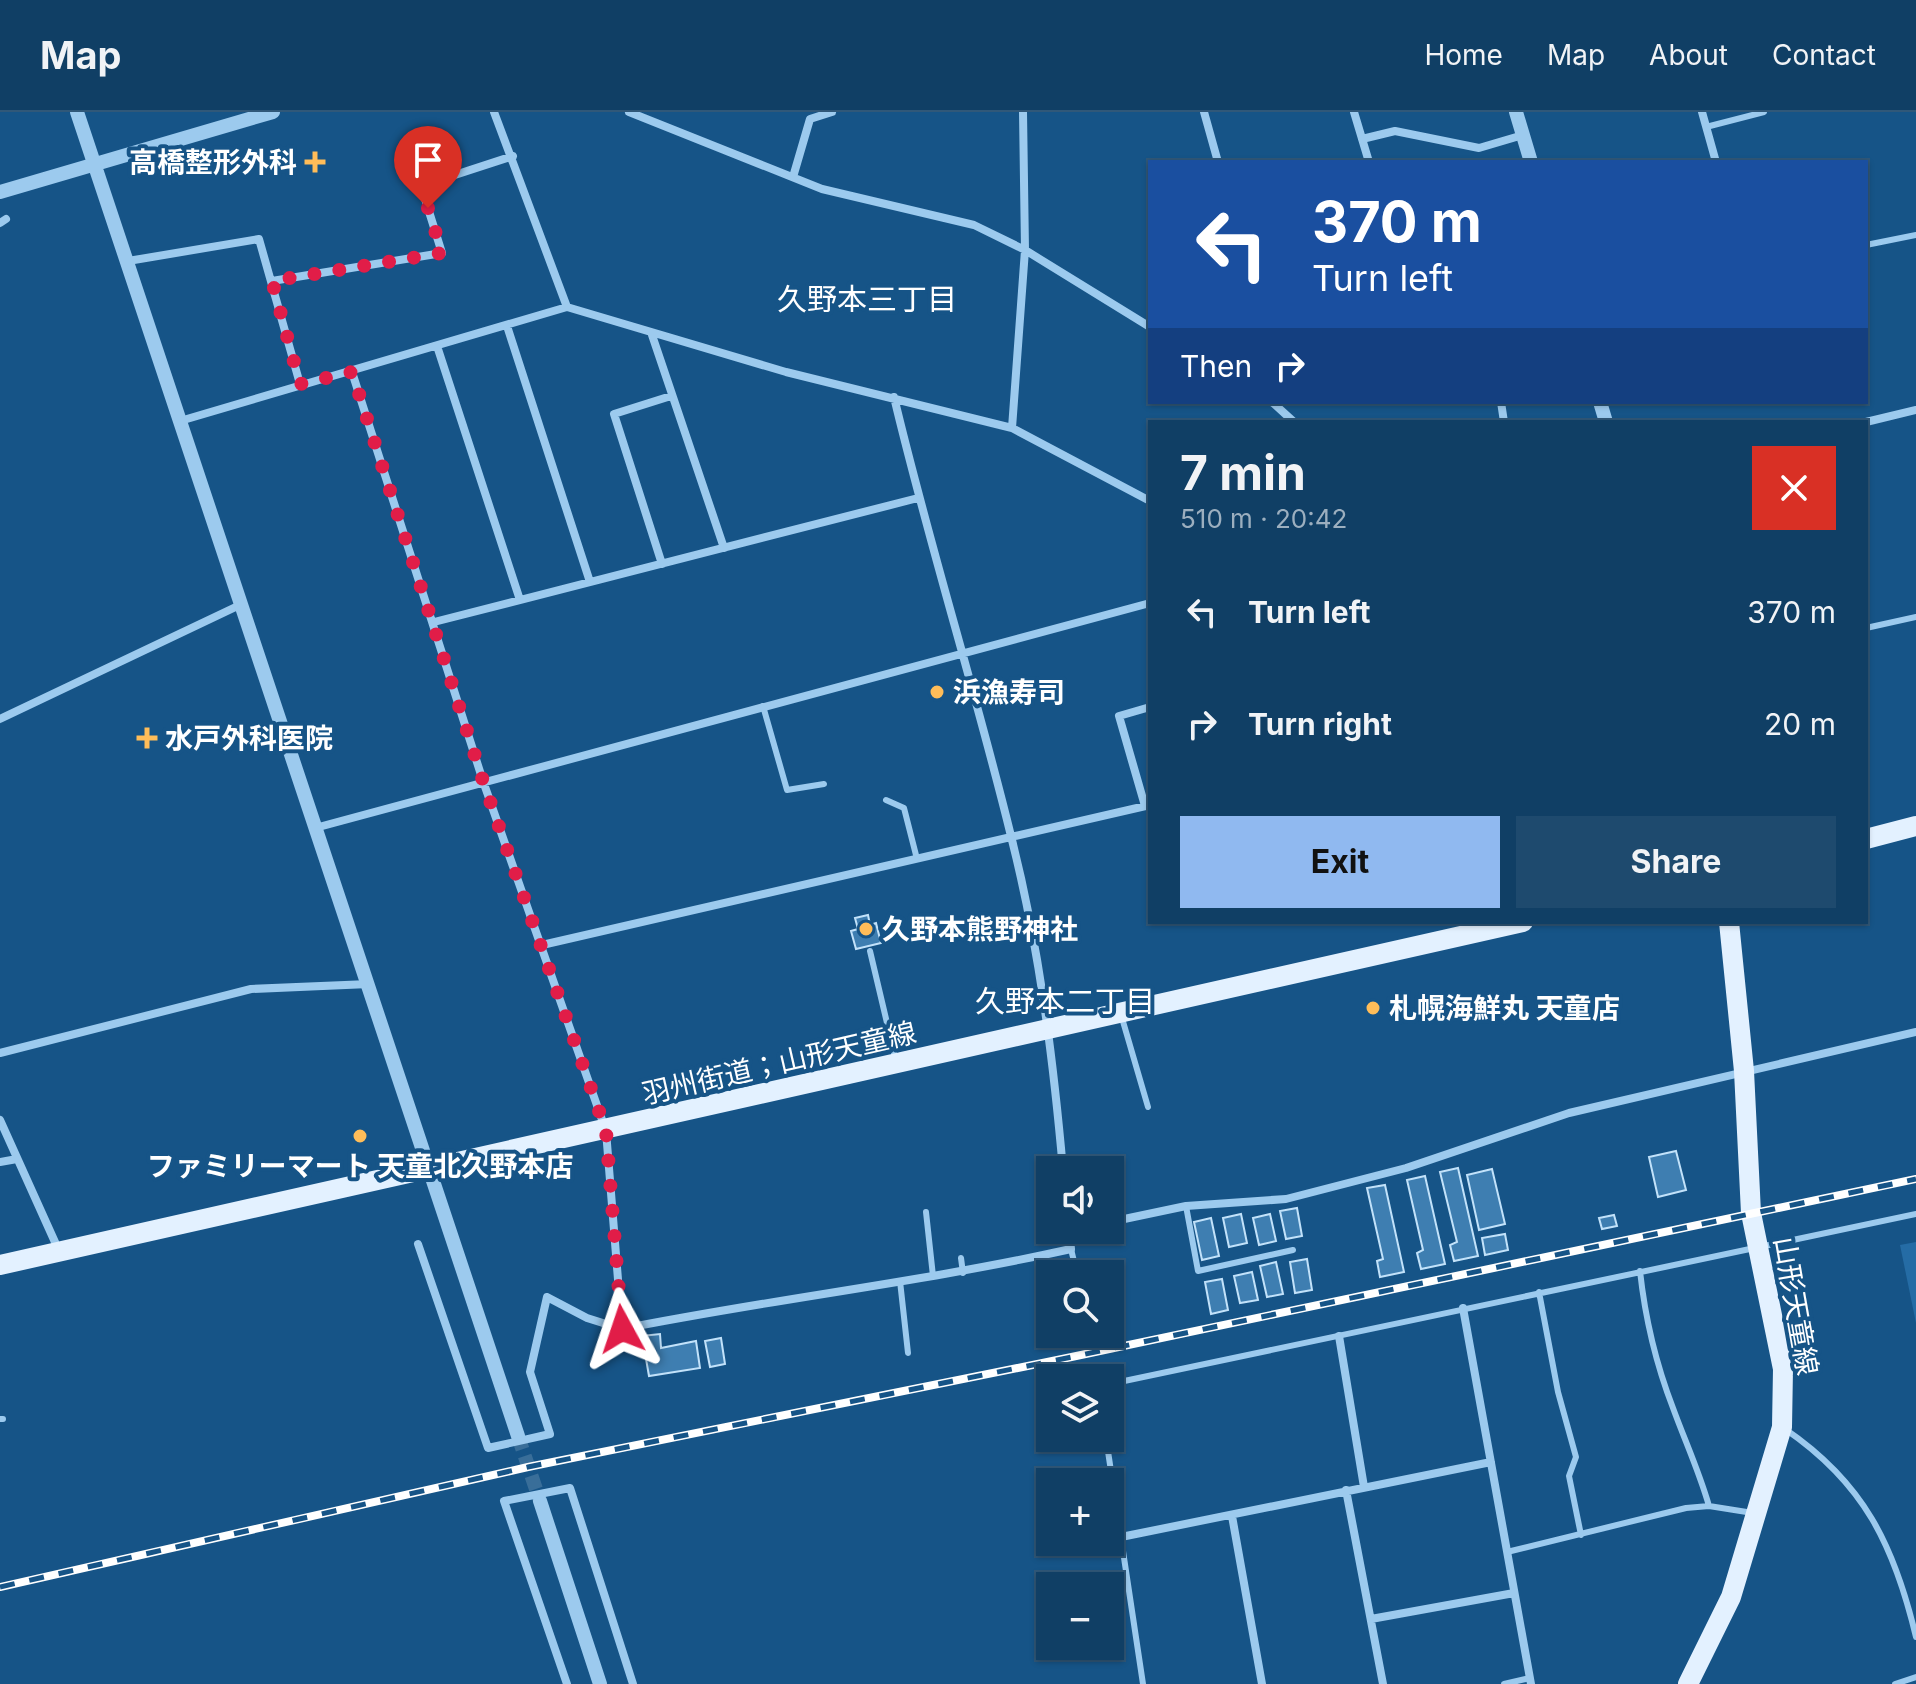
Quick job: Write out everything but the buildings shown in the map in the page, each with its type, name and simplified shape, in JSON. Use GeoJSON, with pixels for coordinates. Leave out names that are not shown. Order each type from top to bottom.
{"type":"FeatureCollection","features":[{"type":"Feature","properties":{"kind":"main road"},"geometry":{"type":"LineString","coordinates":[[1868,838],[1916,826]]}},
{"type":"Feature","properties":{"kind":"main road","name":"羽州街道；山形天童線"},"geometry":{"type":"LineString","coordinates":[[0,1265],[429,1171],[1514,924]]}},
{"type":"Feature","properties":{"kind":"main road","name":"山形天童線"},"geometry":{"type":"LineString","coordinates":[[1688,1684],[1731,1597],[1782,1427],[1783,1369],[1756,1247],[1744,1071],[1729,924]]}},
{"type":"Feature","properties":{"kind":"street"},"geometry":{"type":"LineString","coordinates":[[77,112],[518,1436]]}},
{"type":"Feature","properties":{"kind":"street"},"geometry":{"type":"LineString","coordinates":[[0,192],[273,112]]}},
{"type":"Feature","properties":{"kind":"street"},"geometry":{"type":"LineString","coordinates":[[494,112],[567,307]]}},
{"type":"Feature","properties":{"kind":"street"},"geometry":{"type":"LineString","coordinates":[[629,112],[822,189],[974,225],[1025,250],[1148,326]]}},
{"type":"Feature","properties":{"kind":"street"},"geometry":{"type":"LineString","coordinates":[[793,177],[810,119],[832,112]]}},
{"type":"Feature","properties":{"kind":"street"},"geometry":{"type":"LineString","coordinates":[[1012,428],[1025,250],[1023,112]]}},
{"type":"Feature","properties":{"kind":"street"},"geometry":{"type":"LineString","coordinates":[[1204,112],[1217,160]]}},
{"type":"Feature","properties":{"kind":"street"},"geometry":{"type":"LineString","coordinates":[[1354,112],[1368,160]]}},
{"type":"Feature","properties":{"kind":"street"},"geometry":{"type":"LineString","coordinates":[[1516,112],[1530,160]]}},
{"type":"Feature","properties":{"kind":"street"},"geometry":{"type":"LineString","coordinates":[[1702,112],[1715,160]]}},
{"type":"Feature","properties":{"kind":"street"},"geometry":{"type":"LineString","coordinates":[[1362,139],[1395,131],[1479,148],[1523,135]]}},
{"type":"Feature","properties":{"kind":"street"},"geometry":{"type":"LineString","coordinates":[[272,281],[442,253],[421,186],[513,156]]}},
{"type":"Feature","properties":{"kind":"street"},"geometry":{"type":"LineString","coordinates":[[128,261],[259,239],[300,384]]}},
{"type":"Feature","properties":{"kind":"street"},"geometry":{"type":"LineString","coordinates":[[180,421],[567,307],[652,335],[1012,428],[1148,500]]}},
{"type":"Feature","properties":{"kind":"street"},"geometry":{"type":"LineString","coordinates":[[507,326],[590,582]]}},
{"type":"Feature","properties":{"kind":"street"},"geometry":{"type":"LineString","coordinates":[[652,335],[724,548]]}},
{"type":"Feature","properties":{"kind":"street"},"geometry":{"type":"LineString","coordinates":[[437,346],[520,600]]}},
{"type":"Feature","properties":{"kind":"street"},"geometry":{"type":"LineString","coordinates":[[352,372],[483,781],[606,1131],[622,1329]]}},
{"type":"Feature","properties":{"kind":"street"},"geometry":{"type":"LineString","coordinates":[[662,564],[614,414],[671,396]]}},
{"type":"Feature","properties":{"kind":"street"},"geometry":{"type":"LineString","coordinates":[[894,397],[918,498],[1012,837],[1050,1030],[1062,1156]]}},
{"type":"Feature","properties":{"kind":"street"},"geometry":{"type":"LineString","coordinates":[[1274,404],[1292,420]]}},
{"type":"Feature","properties":{"kind":"street"},"geometry":{"type":"LineString","coordinates":[[1868,422],[1916,410]]}},
{"type":"Feature","properties":{"kind":"street"},"geometry":{"type":"LineString","coordinates":[[434,622],[918,498]]}},
{"type":"Feature","properties":{"kind":"street"},"geometry":{"type":"LineString","coordinates":[[0,719],[242,604]]}},
{"type":"Feature","properties":{"kind":"street"},"geometry":{"type":"LineString","coordinates":[[315,828],[1148,604]]}},
{"type":"Feature","properties":{"kind":"street"},"geometry":{"type":"LineString","coordinates":[[542,945],[1148,806],[1119,716],[1148,708]]}},
{"type":"Feature","properties":{"kind":"street"},"geometry":{"type":"LineString","coordinates":[[0,1053],[251,989],[369,984]]}},
{"type":"Feature","properties":{"kind":"street"},"geometry":{"type":"LineString","coordinates":[[1124,1219],[1186,1206],[1286,1199],[1406,1168],[1569,1113],[1916,1032]]}},
{"type":"Feature","properties":{"kind":"street"},"geometry":{"type":"LineString","coordinates":[[0,1120],[59,1252]]}},
{"type":"Feature","properties":{"kind":"street"},"geometry":{"type":"LineString","coordinates":[[0,1162],[17,1159]]}},
{"type":"Feature","properties":{"kind":"street"},"geometry":{"type":"LineString","coordinates":[[418,1244],[488,1448],[550,1434],[530,1372],[547,1297],[587,1318],[622,1329],[764,1301],[963,1273],[1071,1249],[1071,1244]]}},
{"type":"Feature","properties":{"kind":"street"},"geometry":{"type":"LineString","coordinates":[[1463,1308],[1531,1681]]}},
{"type":"Feature","properties":{"kind":"street"},"geometry":{"type":"LineString","coordinates":[[1339,1336],[1364,1487]]}},
{"type":"Feature","properties":{"kind":"street"},"geometry":{"type":"LineString","coordinates":[[1124,1536],[1491,1462]]}},
{"type":"Feature","properties":{"kind":"street"},"geometry":{"type":"LineString","coordinates":[[567,1684],[504,1501],[570,1488],[633,1684]]}},
{"type":"Feature","properties":{"kind":"street"},"geometry":{"type":"LineString","coordinates":[[1346,1490],[1383,1684]]}},
{"type":"Feature","properties":{"kind":"street"},"geometry":{"type":"LineString","coordinates":[[540,1501],[600,1684]]}},
{"type":"Feature","properties":{"kind":"street"},"geometry":{"type":"LineString","coordinates":[[1232,1516],[1262,1684]]}},
{"type":"Feature","properties":{"kind":"street"},"geometry":{"type":"LineString","coordinates":[[1371,1619],[1514,1593]]}},
{"type":"Feature","properties":{"kind":"lane"},"geometry":{"type":"LineString","coordinates":[[1706,127],[1764,112]]}},
{"type":"Feature","properties":{"kind":"lane"},"geometry":{"type":"LineString","coordinates":[[1868,245],[1916,235]]}},
{"type":"Feature","properties":{"kind":"lane"},"geometry":{"type":"LineString","coordinates":[[1868,628],[1916,617]]}},
{"type":"Feature","properties":{"kind":"lane"},"geometry":{"type":"LineString","coordinates":[[763,706],[787,790],[824,784]]}},
{"type":"Feature","properties":{"kind":"lane"},"geometry":{"type":"LineString","coordinates":[[886,800],[904,808],[917,859]]}},
{"type":"Feature","properties":{"kind":"lane"},"geometry":{"type":"LineString","coordinates":[[870,951],[897,1064]]}},
{"type":"Feature","properties":{"kind":"lane"},"geometry":{"type":"LineString","coordinates":[[1121,1014],[1148,1107]]}},
{"type":"Feature","properties":{"kind":"lane"},"geometry":{"type":"LineString","coordinates":[[1186,1206],[1198,1271],[1293,1250]]}},
{"type":"Feature","properties":{"kind":"lane"},"geometry":{"type":"LineString","coordinates":[[926,1212],[933,1276]]}},
{"type":"Feature","properties":{"kind":"lane"},"geometry":{"type":"LineString","coordinates":[[1124,1381],[1916,1214]]}},
{"type":"Feature","properties":{"kind":"lane"},"geometry":{"type":"LineString","coordinates":[[1071,1249],[1074,1260]]}},
{"type":"Feature","properties":{"kind":"lane"},"geometry":{"type":"LineString","coordinates":[[961,1258],[963,1273]]}},
{"type":"Feature","properties":{"kind":"lane"},"geometry":{"type":"LineString","coordinates":[[1640,1271],[1645,1314],[1673,1407],[1695,1456],[1709,1506]]}},
{"type":"Feature","properties":{"kind":"lane"},"geometry":{"type":"LineString","coordinates":[[900,1281],[908,1353]]}},
{"type":"Feature","properties":{"kind":"lane"},"geometry":{"type":"LineString","coordinates":[[1539,1292],[1558,1392],[1576,1457],[1569,1476],[1581,1535]]}},
{"type":"Feature","properties":{"kind":"lane"},"geometry":{"type":"LineString","coordinates":[[1782,1427],[1814,1449],[1867,1505],[1895,1562],[1916,1637]]}},
{"type":"Feature","properties":{"kind":"lane"},"geometry":{"type":"LineString","coordinates":[[1507,1552],[1686,1508],[1709,1506],[1756,1513]]}},
{"type":"Feature","properties":{"kind":"lane"},"geometry":{"type":"LineString","coordinates":[[1124,1556],[1143,1684]]}},
{"type":"Feature","properties":{"kind":"lane"},"geometry":{"type":"LineString","coordinates":[[1895,1684],[1916,1677]]}},
{"type":"Feature","properties":{"kind":"lane"},"geometry":{"type":"LineString","coordinates":[[1504,1684],[1531,1681]]}},
{"type":"Feature","properties":{"kind":"shaded area"},"geometry":{"type":"Polygon","coordinates":[[[1916,1242],[1916,1323],[1900,1245],[1916,1242]]]}},
{"type":"Feature","properties":{"kind":"tunnel"},"geometry":{"type":"LineString","coordinates":[[518,1436],[540,1501]]}},
{"type":"Feature","properties":{"kind":"railway"},"geometry":{"type":"LineString","coordinates":[[0,1587],[528,1467],[1062,1359],[1916,1179]]}},
{"type":"Feature","properties":{"kind":"place","name":"高橋整形外科"},"geometry":{"type":"Point","coordinates":[315,162]}},
{"type":"Feature","properties":{"kind":"place","name":"浜漁寿司"},"geometry":{"type":"Point","coordinates":[937,692]}},
{"type":"Feature","properties":{"kind":"place","name":"水戸外科医院"},"geometry":{"type":"Point","coordinates":[147,738]}},
{"type":"Feature","properties":{"kind":"place","name":"久野本熊野神社"},"geometry":{"type":"Point","coordinates":[866,929]}},
{"type":"Feature","properties":{"kind":"place","name":"札幌海鮮丸 天童店"},"geometry":{"type":"Point","coordinates":[1373,1008]}},
{"type":"Feature","properties":{"kind":"place","name":"ファミリーマート 天童北久野本店"},"geometry":{"type":"Point","coordinates":[360,1136]}},
{"type":"Feature","properties":{"kind":"district","name":"久野本三丁目"},"geometry":{"type":"Point","coordinates":[867,300]}},
{"type":"Feature","properties":{"kind":"district","name":"久野本二丁目"},"geometry":{"type":"Point","coordinates":[1065,1002]}},
{"type":"Feature","properties":{"kind":"route"},"geometry":{"type":"LineString","coordinates":[[428,208],[442,253],[272,281],[300,384],[352,372],[483,781],[606,1131],[622,1329]]}}]}
